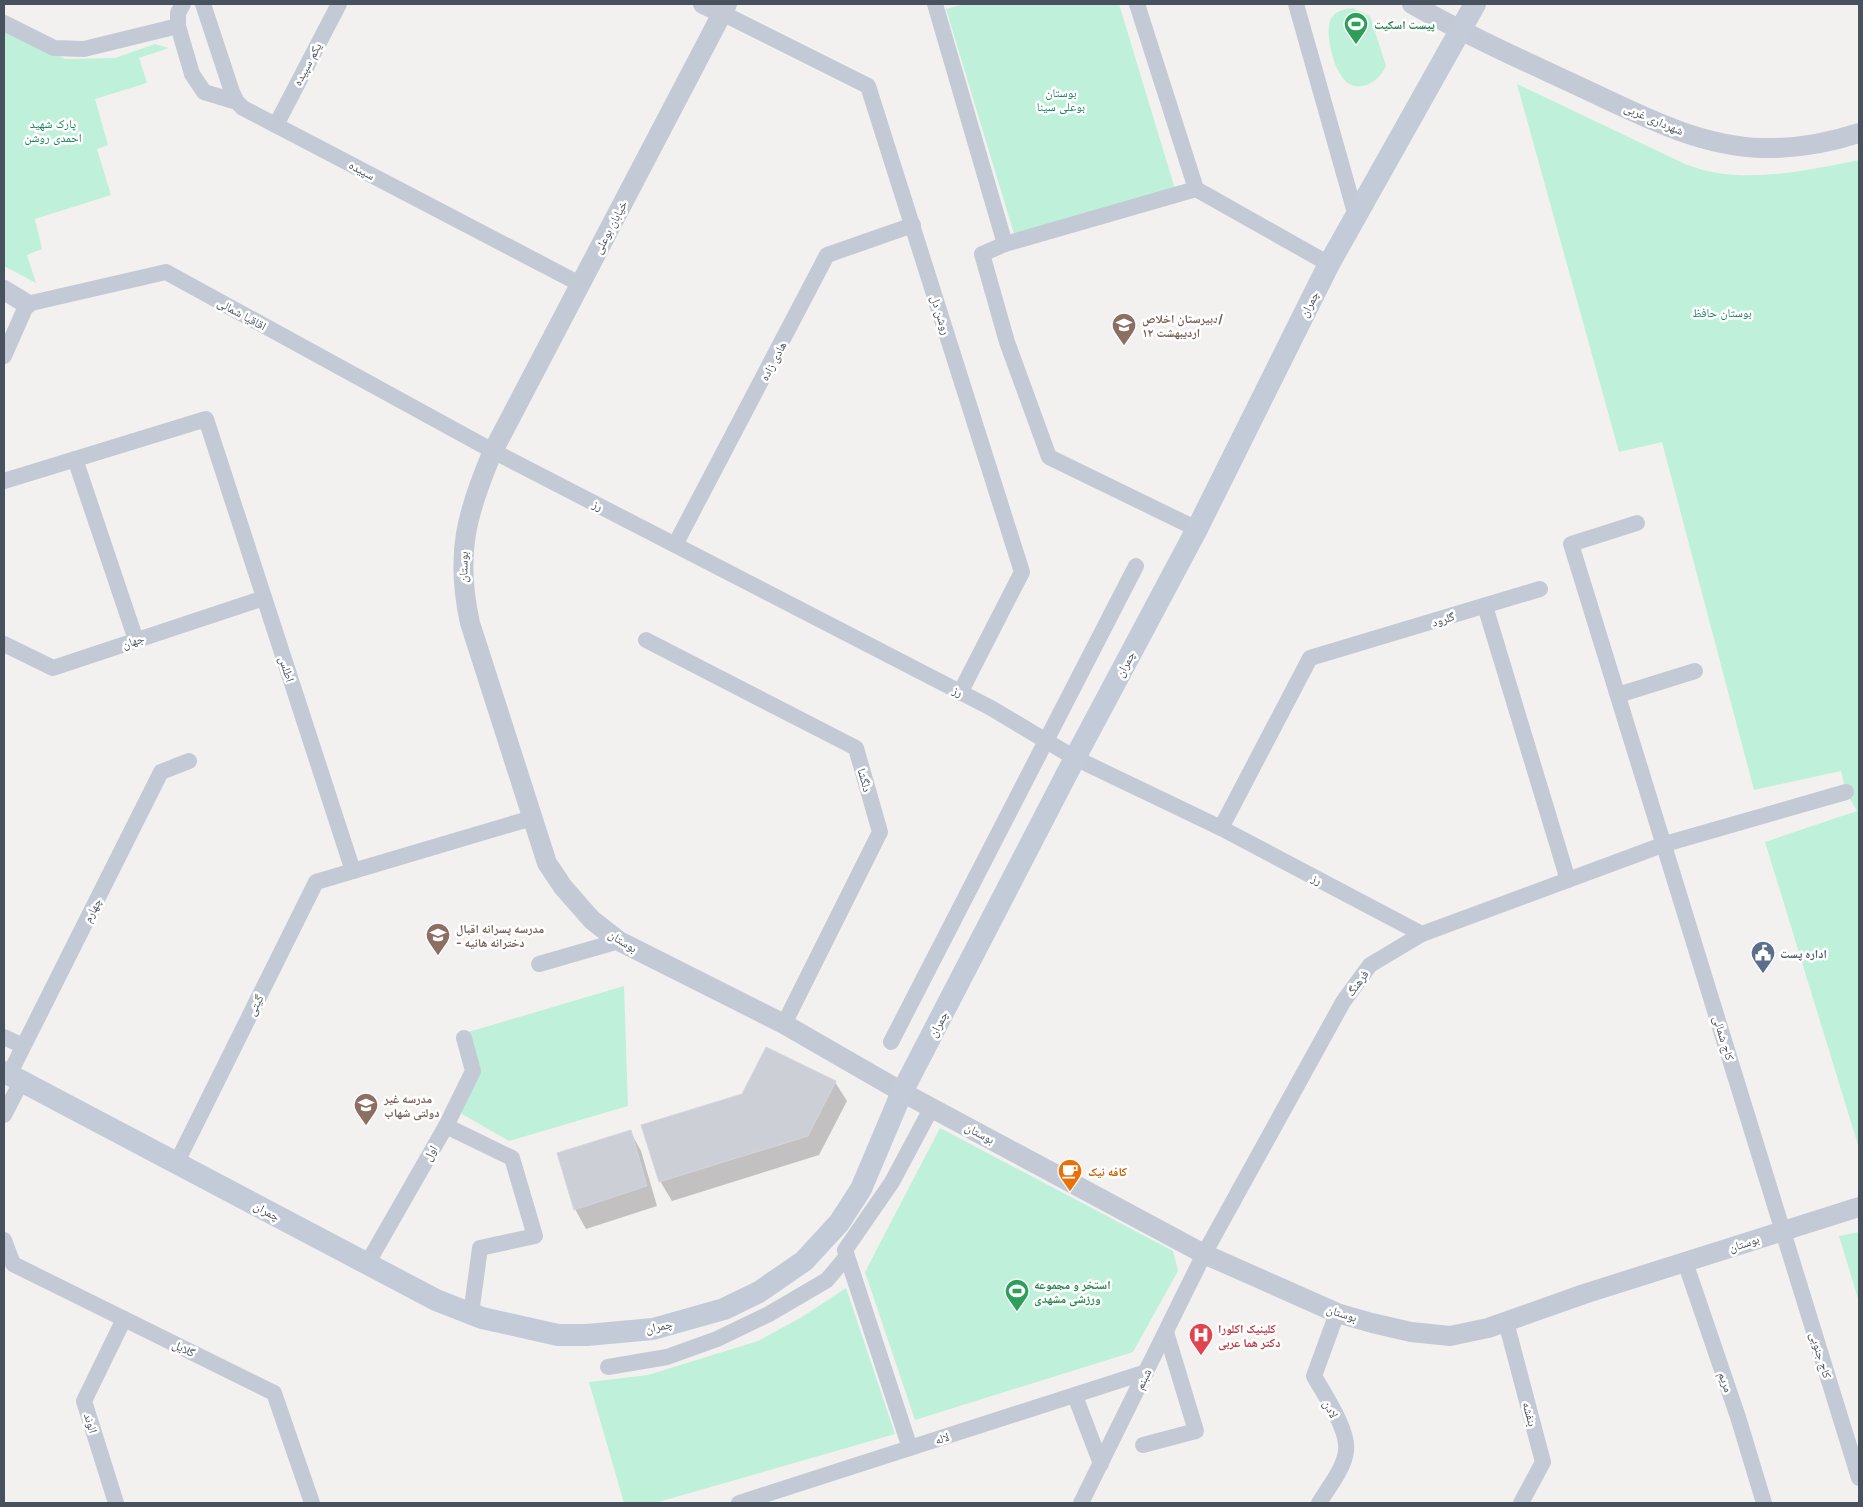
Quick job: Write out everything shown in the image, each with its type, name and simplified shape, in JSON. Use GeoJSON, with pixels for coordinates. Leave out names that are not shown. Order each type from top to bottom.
{"type":"FeatureCollection","features":[{"type":"Feature","properties":{"kind":"main road","name":"چمران"},"geometry":{"type":"LineString","coordinates":[[11,1076],[436,1300],[471,1314],[531,1331],[558,1335],[618,1333],[653,1329],[724,1309],[759,1292],[804,1260],[839,1223],[861,1189],[902,1092],[1196,529],[1329,264],[1475,4]]}},
{"type":"Feature","properties":{"kind":"street"},"geometry":{"type":"LineString","coordinates":[[4,22],[54,48],[84,49],[178,26],[178,14],[184,4]]}},
{"type":"Feature","properties":{"kind":"street"},"geometry":{"type":"LineString","coordinates":[[203,4],[237,102]]}},
{"type":"Feature","properties":{"kind":"street","name":"یکم سپیده"},"geometry":{"type":"LineString","coordinates":[[276,125],[339,4]]}},
{"type":"Feature","properties":{"kind":"street"},"geometry":{"type":"LineString","coordinates":[[704,4],[725,9]]}},
{"type":"Feature","properties":{"kind":"street"},"geometry":{"type":"LineString","coordinates":[[935,4],[1004,244]]}},
{"type":"Feature","properties":{"kind":"street"},"geometry":{"type":"LineString","coordinates":[[1137,4],[1196,189],[1329,264]]}},
{"type":"Feature","properties":{"kind":"street"},"geometry":{"type":"LineString","coordinates":[[1296,4],[1356,216]]}},
{"type":"Feature","properties":{"kind":"street"},"geometry":{"type":"LineString","coordinates":[[1412,4],[1461,31]]}},
{"type":"Feature","properties":{"kind":"street","name":"روشن دل"},"geometry":{"type":"LineString","coordinates":[[725,9],[868,86],[1022,572],[960,692]]}},
{"type":"Feature","properties":{"kind":"street","name":"خیابان بوعلی"},"geometry":{"type":"LineString","coordinates":[[493,451],[725,9]]}},
{"type":"Feature","properties":{"kind":"street","name":"سپیده"},"geometry":{"type":"LineString","coordinates":[[178,26],[186,58],[197,84],[204,92],[237,102],[243,108],[580,284]]}},
{"type":"Feature","properties":{"kind":"street","name":"شهرداری غربی"},"geometry":{"type":"LineString","coordinates":[[1461,31],[1679,132],[1761,148],[1796,147],[1859,133]]}},
{"type":"Feature","properties":{"kind":"street"},"geometry":{"type":"LineString","coordinates":[[1196,189],[1004,244],[982,254],[1007,342],[1049,457],[1196,529]]}},
{"type":"Feature","properties":{"kind":"street","name":"هادی زاده"},"geometry":{"type":"LineString","coordinates":[[675,545],[827,255],[912,225]]}},
{"type":"Feature","properties":{"kind":"street","name":"اقاقیا شمالی"},"geometry":{"type":"LineString","coordinates":[[27,304],[166,272],[493,451]]}},
{"type":"Feature","properties":{"kind":"street"},"geometry":{"type":"LineString","coordinates":[[4,290],[27,304],[4,356]]}},
{"type":"Feature","properties":{"kind":"street","name":"اطلس"},"geometry":{"type":"LineString","coordinates":[[4,481],[206,419],[353,871]]}},
{"type":"Feature","properties":{"kind":"street","name":"رز"},"geometry":{"type":"LineString","coordinates":[[493,451],[960,692],[1075,758],[1221,828],[1422,934]]}},
{"type":"Feature","properties":{"kind":"street","name":"بوستان"},"geometry":{"type":"LineString","coordinates":[[493,451],[477,487],[467,519],[462,557],[463,590],[470,623],[547,863],[563,887],[592,920],[619,941],[784,1024],[902,1092],[1204,1254],[1337,1313],[1410,1332],[1450,1336],[1488,1328],[1685,1262],[1859,1208]]}},
{"type":"Feature","properties":{"kind":"street"},"geometry":{"type":"LineString","coordinates":[[75,459],[136,640]]}},
{"type":"Feature","properties":{"kind":"street","name":"کاج شمالی"},"geometry":{"type":"LineString","coordinates":[[1637,523],[1571,544],[1665,844],[1782,1232]]}},
{"type":"Feature","properties":{"kind":"street"},"geometry":{"type":"LineString","coordinates":[[892,1042],[1136,566]]}},
{"type":"Feature","properties":{"kind":"street","name":"گلرود"},"geometry":{"type":"LineString","coordinates":[[1221,828],[1310,658],[1540,589]]}},
{"type":"Feature","properties":{"kind":"street","name":"جهان"},"geometry":{"type":"LineString","coordinates":[[4,644],[53,668],[264,598]]}},
{"type":"Feature","properties":{"kind":"street"},"geometry":{"type":"LineString","coordinates":[[1485,606],[1568,880]]}},
{"type":"Feature","properties":{"kind":"street","name":"دلگشا"},"geometry":{"type":"LineString","coordinates":[[646,640],[856,748],[880,832],[784,1024]]}},
{"type":"Feature","properties":{"kind":"street"},"geometry":{"type":"LineString","coordinates":[[1618,695],[1695,671]]}},
{"type":"Feature","properties":{"kind":"street","name":"چهارم"},"geometry":{"type":"LineString","coordinates":[[4,1115],[11,1076],[23,1046],[161,772],[189,761]]}},
{"type":"Feature","properties":{"kind":"street","name":"فرهنگ"},"geometry":{"type":"LineString","coordinates":[[1204,1254],[1343,1002],[1370,965],[1422,934],[1665,844],[1846,792]]}},
{"type":"Feature","properties":{"kind":"street"},"geometry":{"type":"LineString","coordinates":[[353,871],[532,818]]}},
{"type":"Feature","properties":{"kind":"street","name":"گیتی"},"geometry":{"type":"LineString","coordinates":[[176,1164],[316,882],[353,871]]}},
{"type":"Feature","properties":{"kind":"street"},"geometry":{"type":"LineString","coordinates":[[540,964],[619,941]]}},
{"type":"Feature","properties":{"kind":"street"},"geometry":{"type":"LineString","coordinates":[[4,1036],[23,1046]]}},
{"type":"Feature","properties":{"kind":"street","name":"اول"},"geometry":{"type":"LineString","coordinates":[[367,1264],[446,1126],[473,1071],[464,1038]]}},
{"type":"Feature","properties":{"kind":"street"},"geometry":{"type":"LineString","coordinates":[[910,1448],[845,1250],[892,1182],[932,1107]]}},
{"type":"Feature","properties":{"kind":"street"},"geometry":{"type":"LineString","coordinates":[[446,1126],[512,1158],[535,1236],[480,1248],[471,1314]]}},
{"type":"Feature","properties":{"kind":"street","name":"کاج جنوبی"},"geometry":{"type":"LineString","coordinates":[[1782,1232],[1859,1478]]}},
{"type":"Feature","properties":{"kind":"street","name":"گلایل"},"geometry":{"type":"LineString","coordinates":[[4,1240],[13,1264],[274,1393],[312,1503]]}},
{"type":"Feature","properties":{"kind":"street","name":"شبنم"},"geometry":{"type":"LineString","coordinates":[[1081,1503],[1204,1254]]}},
{"type":"Feature","properties":{"kind":"street"},"geometry":{"type":"LineString","coordinates":[[608,1366],[667,1357],[717,1339],[769,1314],[827,1280],[847,1256]]}},
{"type":"Feature","properties":{"kind":"street","name":"مریم"},"geometry":{"type":"LineString","coordinates":[[1685,1262],[1738,1417],[1764,1503]]}},
{"type":"Feature","properties":{"kind":"street","name":"لادن"},"geometry":{"type":"LineString","coordinates":[[1319,1503],[1341,1466],[1346,1451],[1345,1437],[1314,1376],[1337,1313]]}},
{"type":"Feature","properties":{"kind":"street","name":"الوند"},"geometry":{"type":"LineString","coordinates":[[116,1503],[84,1401],[124,1319]]}},
{"type":"Feature","properties":{"kind":"street","name":"بنفشه"},"geometry":{"type":"LineString","coordinates":[[1506,1322],[1543,1462],[1521,1503]]}},
{"type":"Feature","properties":{"kind":"street"},"geometry":{"type":"LineString","coordinates":[[1142,1446],[1196,1431],[1166,1332]]}},
{"type":"Feature","properties":{"kind":"street","name":"لاله"},"geometry":{"type":"LineString","coordinates":[[739,1503],[1146,1372]]}},
{"type":"Feature","properties":{"kind":"street"},"geometry":{"type":"LineString","coordinates":[[1075,1396],[1101,1464]]}},
{"type":"Feature","properties":{"kind":"green space","name":"بوستان بوعلی سینا"},"geometry":{"type":"Polygon","coordinates":[[[965,4],[1119,4],[1175,189],[1015,237],[946,9],[965,4]]]}},
{"type":"Feature","properties":{"kind":"green space","name":"پیست اسکیت"},"geometry":{"type":"Polygon","coordinates":[[[1353,8],[1370,16],[1386,66],[1377,79],[1364,86],[1350,84],[1344,80],[1336,67],[1330,44],[1329,29],[1332,17],[1339,11],[1353,8]]]}},
{"type":"Feature","properties":{"kind":"green space","name":"پارک شهید احمدی روشن"},"geometry":{"type":"Polygon","coordinates":[[[4,29],[65,59],[115,58],[155,44],[169,48],[139,58],[147,83],[95,99],[108,145],[97,149],[111,195],[35,219],[42,249],[27,255],[36,283],[4,266],[4,29]]]}},
{"type":"Feature","properties":{"kind":"green space","name":"بوستان حافظ"},"geometry":{"type":"Polygon","coordinates":[[[1517,84],[1685,164],[1706,171],[1749,175],[1772,174],[1794,172],[1859,160],[1859,1148],[1765,842],[1857,811],[1846,792],[1841,771],[1754,790],[1662,442],[1619,452],[1517,84]]]}},
{"type":"Feature","properties":{"kind":"green space"},"geometry":{"type":"Polygon","coordinates":[[[624,986],[628,1106],[509,1141],[462,1114],[462,1101],[477,1071],[465,1033],[624,986]]]}},
{"type":"Feature","properties":{"kind":"green space","name":"استخر و مجموعه ورزشی مشهدی"},"geometry":{"type":"Polygon","coordinates":[[[940,1128],[1173,1251],[1178,1271],[1133,1352],[915,1420],[865,1272],[940,1128]]]}},
{"type":"Feature","properties":{"kind":"green space"},"geometry":{"type":"Polygon","coordinates":[[[1859,1232],[1859,1302],[1839,1236],[1859,1232]]]}},
{"type":"Feature","properties":{"kind":"green space"},"geometry":{"type":"Polygon","coordinates":[[[846,1288],[895,1434],[655,1503],[624,1503],[589,1382],[648,1375],[758,1341],[802,1317],[846,1288]]]}},
{"type":"Feature","properties":{"kind":"building"},"geometry":{"type":"Polygon","coordinates":[[[766,1047],[836,1081],[808,1136],[659,1182],[641,1125],[742,1094],[766,1047]]]}},
{"type":"Feature","properties":{"kind":"building"},"geometry":{"type":"Polygon","coordinates":[[[631,1130],[647,1186],[574,1210],[557,1153],[631,1130]]]}},
{"type":"Feature","properties":{"kind":"place","name":"پیست اسکیت"},"geometry":{"type":"Point","coordinates":[1356,45]}},
{"type":"Feature","properties":{"kind":"place","name":"دبیرستان اخلاص/ ۱۲ اردیبهشت"},"geometry":{"type":"Point","coordinates":[1124,346]}},
{"type":"Feature","properties":{"kind":"place","name":"مدرسه پسرانه اقبال - دخترانه هانیه"},"geometry":{"type":"Point","coordinates":[438,956]}},
{"type":"Feature","properties":{"kind":"place","name":"اداره پست"},"geometry":{"type":"Point","coordinates":[1763,974]}},
{"type":"Feature","properties":{"kind":"place","name":"مدرسه غیر دولتی شهاب"},"geometry":{"type":"Point","coordinates":[366,1126]}},
{"type":"Feature","properties":{"kind":"place","name":"کافه نیک"},"geometry":{"type":"Point","coordinates":[1070,1192]}},
{"type":"Feature","properties":{"kind":"place","name":"استخر و مجموعه ورزشی مشهدی"},"geometry":{"type":"Point","coordinates":[1017,1312]}},
{"type":"Feature","properties":{"kind":"place","name":"کلینیک اکلورا دکتر هما عربی"},"geometry":{"type":"Point","coordinates":[1201,1356]}}]}
